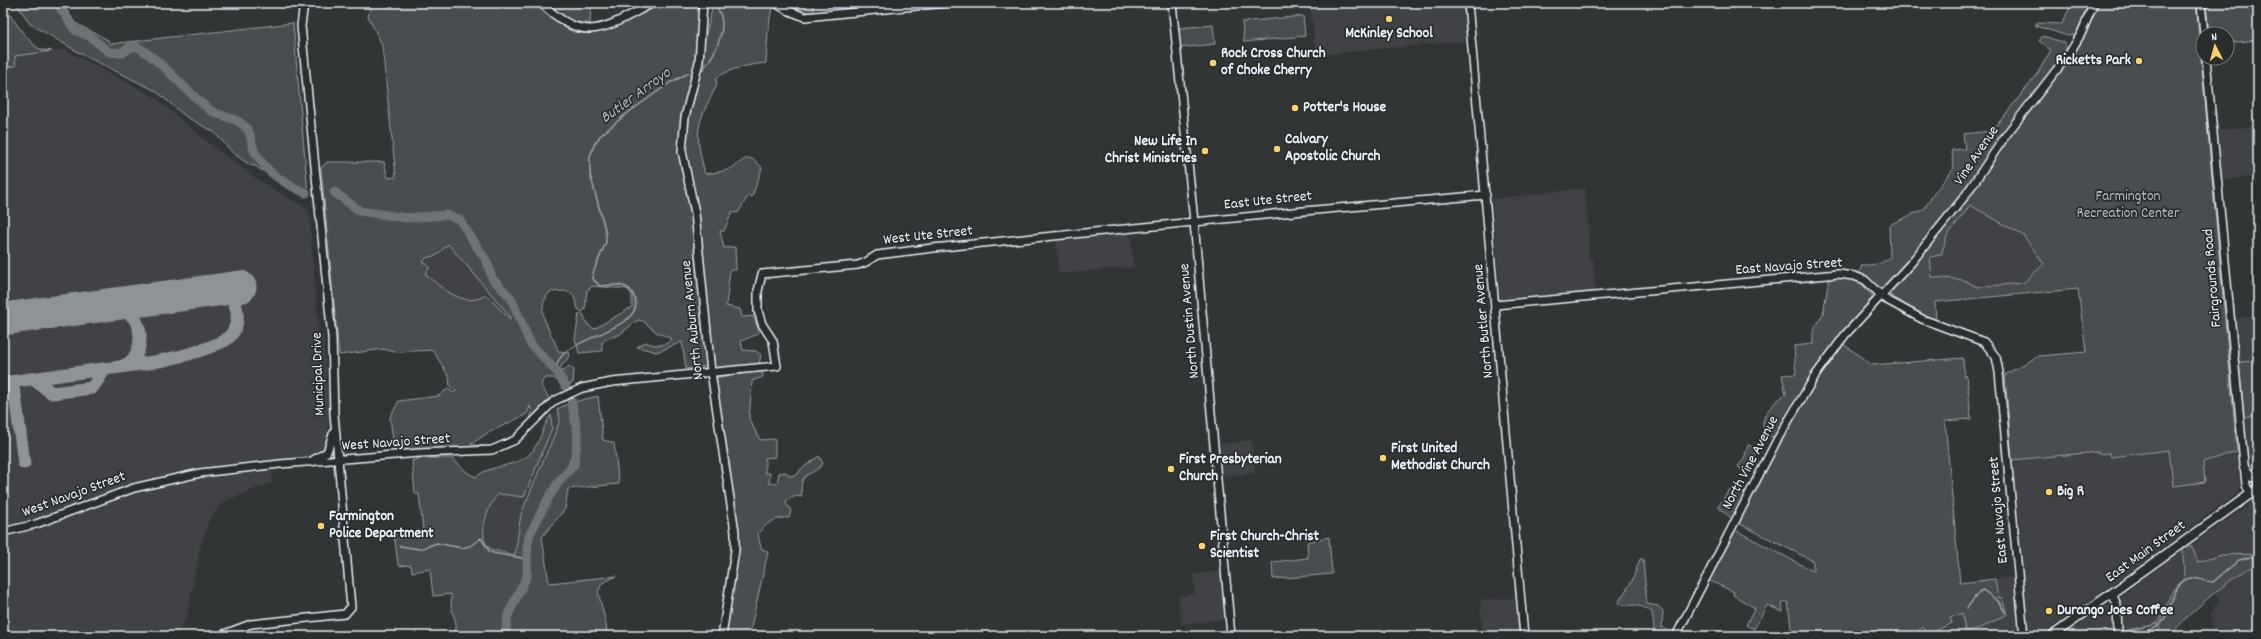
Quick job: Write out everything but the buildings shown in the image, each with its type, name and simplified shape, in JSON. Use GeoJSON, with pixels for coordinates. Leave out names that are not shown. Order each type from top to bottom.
{"type":"FeatureCollection","features":[{"type":"Feature","properties":{"kind":"main road"},"geometry":{"type":"LineString","coordinates":[[2244,468],[2252,477],[2258,478]]}},
{"type":"Feature","properties":{"kind":"main road","name":"East Main Street"},"geometry":{"type":"LineString","coordinates":[[2052,636],[2255,490]]}},
{"type":"Feature","properties":{"kind":"street","name":"Municipal Drive"},"geometry":{"type":"LineString","coordinates":[[219,636],[251,624],[340,614],[350,610],[351,595],[334,428],[334,359],[301,26],[304,3]]}},
{"type":"Feature","properties":{"kind":"street"},"geometry":{"type":"LineString","coordinates":[[541,3],[561,21],[575,27],[589,29],[607,26],[652,3]]}},
{"type":"Feature","properties":{"kind":"street","name":"North Auburn Avenue"},"geometry":{"type":"LineString","coordinates":[[703,3],[700,62],[685,117],[682,142],[695,213],[711,372],[735,532],[735,550],[722,636]]}},
{"type":"Feature","properties":{"kind":"street"},"geometry":{"type":"LineString","coordinates":[[775,3],[787,10],[805,17],[946,3]]}},
{"type":"Feature","properties":{"kind":"street","name":"North Dustin Avenue"},"geometry":{"type":"LineString","coordinates":[[1172,3],[1194,222],[1231,636]]}},
{"type":"Feature","properties":{"kind":"street","name":"North Butler Avenue"},"geometry":{"type":"LineString","coordinates":[[1468,3],[1496,305],[1524,636]]}},
{"type":"Feature","properties":{"kind":"street","name":"Vine Avenue"},"geometry":{"type":"LineString","coordinates":[[1866,312],[1925,247],[1965,196],[1999,145],[2069,54],[2080,36],[2094,3]]}},
{"type":"Feature","properties":{"kind":"street"},"geometry":{"type":"LineString","coordinates":[[2201,3],[2203,26]]}},
{"type":"Feature","properties":{"kind":"street","name":"Fairgrounds Road"},"geometry":{"type":"LineString","coordinates":[[2207,66],[2244,468],[2247,488],[2255,490]]}},
{"type":"Feature","properties":{"kind":"street","name":"East Ute Street"},"geometry":{"type":"LineString","coordinates":[[1052,237],[1194,222],[1486,195]]}},
{"type":"Feature","properties":{"kind":"street","name":"West Ute Street"},"geometry":{"type":"LineString","coordinates":[[777,366],[773,341],[762,324],[758,311],[758,291],[762,274],[858,265],[877,255],[1052,237]]}},
{"type":"Feature","properties":{"kind":"street","name":"East Navajo Street"},"geometry":{"type":"LineString","coordinates":[[1496,305],[1838,274],[1854,276],[1865,280],[1881,296],[1901,308],[1933,324],[1980,340],[1990,348],[1996,357],[1999,372],[2024,636]]}},
{"type":"Feature","properties":{"kind":"street","name":"North Vine Avenue"},"geometry":{"type":"LineString","coordinates":[[1676,636],[1798,402],[1845,335],[1866,312]]}},
{"type":"Feature","properties":{"kind":"street","name":"West Navajo Street"},"geometry":{"type":"LineString","coordinates":[[3,532],[36,524],[112,495],[165,480],[217,470],[420,453],[492,450],[515,440],[549,405],[576,390],[605,383],[777,366]]}},
{"type":"Feature","properties":{"kind":"street"},"geometry":{"type":"LineString","coordinates":[[310,462],[327,452],[334,428]]}},
{"type":"Feature","properties":{"kind":"street"},"geometry":{"type":"LineString","coordinates":[[2112,593],[2117,605],[2118,636]]}},
{"type":"Feature","properties":{"kind":"shaded area","name":"McKinley School"},"geometry":{"type":"Polygon","coordinates":[[[1310,3],[1464,3],[1467,37],[1463,41],[1316,55],[1310,3]]]}},
{"type":"Feature","properties":{"kind":"shaded area"},"geometry":{"type":"Polygon","coordinates":[[[65,50],[153,96],[215,148],[260,181],[309,210],[319,335],[323,335],[329,399],[328,445],[327,448],[312,457],[270,460],[273,482],[223,502],[210,518],[201,544],[187,616],[177,636],[3,636],[3,67],[16,66],[15,56],[65,50]]]}},
{"type":"Feature","properties":{"kind":"shaded area"},"geometry":{"type":"Polygon","coordinates":[[[2258,126],[2258,176],[2222,180],[2218,130],[2258,126]]]}},
{"type":"Feature","properties":{"kind":"shaded area"},"geometry":{"type":"Polygon","coordinates":[[[1585,188],[1589,235],[1589,259],[1593,259],[1596,293],[1503,301],[1500,300],[1492,199],[1585,188]]]}},
{"type":"Feature","properties":{"kind":"shaded area"},"geometry":{"type":"Polygon","coordinates":[[[1970,205],[2024,236],[2044,264],[2023,283],[1977,287],[1964,280],[1932,277],[1930,256],[1941,255],[1947,236],[1970,205]]]}},
{"type":"Feature","properties":{"kind":"shaded area"},"geometry":{"type":"Polygon","coordinates":[[[1130,232],[1134,267],[1059,274],[1056,242],[1059,239],[1130,232]]]}},
{"type":"Feature","properties":{"kind":"shaded area"},"geometry":{"type":"Polygon","coordinates":[[[448,243],[510,316],[509,320],[502,311],[480,299],[474,300],[451,296],[425,274],[423,262],[426,258],[437,255],[448,243]]]}},
{"type":"Feature","properties":{"kind":"shaded area"},"geometry":{"type":"Polygon","coordinates":[[[2258,315],[2258,361],[2239,362],[2235,318],[2258,315]]]}},
{"type":"Feature","properties":{"kind":"shaded area"},"geometry":{"type":"Polygon","coordinates":[[[557,409],[560,418],[558,426],[521,514],[515,555],[490,549],[484,538],[489,505],[499,494],[524,496],[552,428],[551,415],[557,409]]]}},
{"type":"Feature","properties":{"kind":"shaded area"},"geometry":{"type":"Polygon","coordinates":[[[2258,414],[2258,476],[2249,471],[2244,419],[2258,414]]]}},
{"type":"Feature","properties":{"kind":"shaded area"},"geometry":{"type":"Polygon","coordinates":[[[1252,440],[1255,473],[1221,476],[1219,444],[1252,440]]]}},
{"type":"Feature","properties":{"kind":"shaded area"},"geometry":{"type":"Polygon","coordinates":[[[2169,450],[2173,486],[2203,462],[2237,451],[2240,492],[2041,636],[2029,636],[2012,460],[2098,452],[2098,454],[2110,453],[2111,457],[2169,450]]]}},
{"type":"Feature","properties":{"kind":"shaded area"},"geometry":{"type":"Polygon","coordinates":[[[2258,498],[2258,554],[2221,555],[2197,562],[2191,545],[2258,498]]]}},
{"type":"Feature","properties":{"kind":"shaded area"},"geometry":{"type":"Polygon","coordinates":[[[2183,550],[2184,578],[2171,594],[2163,618],[2157,623],[2147,627],[2128,630],[2122,633],[2121,595],[2183,550]]]}},
{"type":"Feature","properties":{"kind":"shaded area"},"geometry":{"type":"Polygon","coordinates":[[[2258,557],[2258,636],[2213,636],[2211,612],[2215,611],[2213,607],[2220,604],[2215,593],[2245,569],[2252,567],[2252,558],[2258,557]]]}},
{"type":"Feature","properties":{"kind":"shaded area"},"geometry":{"type":"Polygon","coordinates":[[[1222,571],[1226,619],[1181,624],[1178,596],[1195,594],[1193,574],[1222,571]]]}},
{"type":"Feature","properties":{"kind":"shaded area"},"geometry":{"type":"Polygon","coordinates":[[[2013,577],[2020,636],[1926,636],[1952,623],[1950,618],[1963,613],[1964,631],[2007,614],[2002,598],[1998,597],[1996,593],[1995,579],[2013,577]]]}},
{"type":"Feature","properties":{"kind":"shaded area"},"geometry":{"type":"Polygon","coordinates":[[[1517,598],[1521,636],[1483,636],[1480,600],[1517,598]]]}},
{"type":"Feature","properties":{"kind":"shaded area"},"geometry":{"type":"Polygon","coordinates":[[[2107,605],[2111,606],[2114,636],[2064,636],[2107,605]]]}},
{"type":"Feature","properties":{"kind":"green space"},"geometry":{"type":"Polygon","coordinates":[[[16,3],[56,3],[74,31],[87,36],[100,49],[113,56],[121,57],[134,50],[141,52],[150,58],[211,112],[236,122],[245,128],[257,158],[279,181],[255,166],[250,165],[233,153],[214,132],[185,116],[156,91],[87,57],[30,24],[16,3]]]}},
{"type":"Feature","properties":{"kind":"green space"},"geometry":{"type":"Polygon","coordinates":[[[58,3],[63,3],[75,23],[108,40],[110,44],[293,23],[308,194],[302,195],[293,189],[306,194],[306,192],[277,176],[270,170],[260,158],[250,129],[244,123],[236,118],[211,109],[201,102],[167,66],[148,50],[138,44],[131,43],[118,49],[111,50],[72,26],[58,3]]]}},
{"type":"Feature","properties":{"kind":"green space"},"geometry":{"type":"Polygon","coordinates":[[[373,3],[535,3],[564,27],[573,32],[585,33],[612,28],[661,3],[699,3],[694,79],[681,126],[680,151],[691,205],[707,366],[686,369],[682,342],[657,352],[637,347],[645,342],[663,345],[672,339],[656,332],[643,321],[638,320],[619,335],[605,339],[602,343],[602,351],[579,353],[575,339],[579,314],[583,314],[588,325],[594,329],[632,307],[632,295],[627,289],[593,286],[587,290],[585,309],[582,312],[578,309],[573,294],[565,291],[550,292],[545,299],[543,314],[558,351],[569,352],[570,356],[559,369],[564,371],[569,366],[574,370],[573,383],[567,386],[551,361],[531,342],[514,296],[495,278],[488,261],[461,219],[440,213],[406,216],[361,210],[335,191],[334,193],[363,212],[408,219],[445,216],[457,221],[479,253],[494,284],[511,303],[533,351],[554,371],[565,388],[554,378],[545,378],[542,385],[548,396],[548,400],[530,419],[532,412],[530,406],[527,414],[486,434],[471,444],[492,448],[394,450],[390,417],[399,401],[438,396],[448,389],[454,393],[456,391],[450,386],[449,377],[433,350],[394,352],[384,349],[339,355],[321,168],[327,162],[384,162],[388,178],[396,177],[382,45],[368,16],[373,3]],[[448,244],[437,255],[426,258],[423,262],[428,265],[429,269],[425,274],[454,295],[470,300],[478,299],[486,295],[510,319],[510,316],[448,244]]]}},
{"type":"Feature","properties":{"kind":"green space"},"geometry":{"type":"Polygon","coordinates":[[[547,3],[593,3],[591,5],[590,24],[568,20],[547,3]]]}},
{"type":"Feature","properties":{"kind":"green space"},"geometry":{"type":"Polygon","coordinates":[[[715,3],[766,3],[772,7],[768,31],[766,63],[740,68],[716,78],[717,85],[701,119],[699,128],[699,147],[705,174],[727,170],[748,158],[757,162],[762,168],[752,197],[748,196],[738,213],[732,212],[724,231],[720,231],[724,248],[735,247],[736,270],[730,270],[726,306],[740,309],[742,317],[753,316],[759,331],[758,334],[741,341],[743,350],[756,351],[761,355],[759,364],[715,370],[684,137],[703,35],[706,34],[712,9],[715,3]]]}},
{"type":"Feature","properties":{"kind":"green space"},"geometry":{"type":"Polygon","coordinates":[[[782,3],[813,3],[814,13],[794,9],[782,3]]]}},
{"type":"Feature","properties":{"kind":"green space"},"geometry":{"type":"Polygon","coordinates":[[[2072,3],[2090,3],[2076,35],[2068,36],[2036,26],[2036,23],[2062,24],[2072,3]]]}},
{"type":"Feature","properties":{"kind":"green space","name":"Farmington Recreation Center"},"geometry":{"type":"Polygon","coordinates":[[[2098,3],[2196,3],[2198,26],[2195,26],[2195,66],[2202,66],[2237,451],[2203,462],[2205,482],[2173,486],[2169,450],[2111,457],[2110,453],[2098,454],[2098,452],[2012,460],[2005,375],[2038,356],[2086,352],[2078,289],[1935,302],[1936,321],[1912,309],[1889,294],[1918,260],[2072,54],[2098,3]],[[1970,205],[1947,236],[1941,255],[1930,257],[1932,277],[1964,280],[1977,287],[2023,283],[2044,264],[2024,236],[1970,205]]]}},
{"type":"Feature","properties":{"kind":"green space"},"geometry":{"type":"Polygon","coordinates":[[[2206,3],[2258,3],[2258,40],[2235,42],[2235,26],[2208,26],[2206,3]]]}},
{"type":"Feature","properties":{"kind":"green space"},"geometry":{"type":"Polygon","coordinates":[[[3,4],[31,42],[40,49],[52,51],[15,56],[16,66],[3,67],[3,4]]]}},
{"type":"Feature","properties":{"kind":"green space"},"geometry":{"type":"Polygon","coordinates":[[[1303,16],[1305,36],[1244,42],[1242,22],[1303,16]]]}},
{"type":"Feature","properties":{"kind":"green space"},"geometry":{"type":"Polygon","coordinates":[[[1213,25],[1215,44],[1180,48],[1179,28],[1213,25]]]}},
{"type":"Feature","properties":{"kind":"green space"},"geometry":{"type":"Polygon","coordinates":[[[2043,36],[2065,43],[2067,51],[1963,195],[1909,261],[1882,288],[1879,288],[1865,276],[1859,274],[1862,265],[1873,265],[1880,263],[1890,257],[1889,225],[1924,209],[1932,196],[1954,168],[1952,150],[1965,149],[1963,134],[1992,131],[2036,76],[2051,50],[2039,41],[2043,36]]]}},
{"type":"Feature","properties":{"kind":"green space"},"geometry":{"type":"Polygon","coordinates":[[[1846,278],[1860,282],[1873,297],[1816,370],[1776,436],[1769,437],[1763,425],[1764,419],[1766,413],[1775,402],[1786,394],[1782,375],[1796,374],[1794,346],[1813,344],[1813,332],[1823,314],[1829,279],[1846,278]]]}},
{"type":"Feature","properties":{"kind":"green space"},"geometry":{"type":"Polygon","coordinates":[[[1842,343],[1872,365],[1963,358],[1964,376],[1967,376],[1971,419],[1945,421],[1960,583],[1995,579],[1998,597],[2002,598],[2007,614],[1978,629],[1965,631],[1962,613],[1950,618],[1952,623],[1926,635],[1923,627],[1918,631],[1921,636],[1792,636],[1788,602],[1782,603],[1783,612],[1767,605],[1754,629],[1746,625],[1755,608],[1733,595],[1734,592],[1708,580],[1735,530],[1813,571],[1813,561],[1738,523],[1805,396],[1842,343]]]}},
{"type":"Feature","properties":{"kind":"green space"},"geometry":{"type":"Polygon","coordinates":[[[2258,361],[2258,414],[2244,419],[2239,362],[2258,361]]]}},
{"type":"Feature","properties":{"kind":"green space"},"geometry":{"type":"Polygon","coordinates":[[[762,371],[763,377],[752,381],[749,419],[760,440],[775,439],[775,457],[765,458],[765,473],[770,473],[769,483],[777,484],[779,473],[786,472],[789,476],[797,475],[800,470],[819,456],[823,463],[819,468],[804,478],[801,488],[802,497],[796,496],[787,500],[786,504],[791,510],[789,518],[776,520],[768,524],[758,534],[761,548],[768,552],[749,636],[725,636],[738,532],[715,380],[718,377],[762,371]]]}},
{"type":"Feature","properties":{"kind":"green space"},"geometry":{"type":"Polygon","coordinates":[[[598,396],[603,440],[614,443],[619,484],[568,489],[565,509],[542,537],[549,583],[617,576],[602,583],[598,592],[606,623],[607,636],[508,636],[511,613],[528,576],[533,531],[555,491],[575,466],[579,455],[581,438],[574,402],[598,396]]]}},
{"type":"Feature","properties":{"kind":"green space"},"geometry":{"type":"Polygon","coordinates":[[[570,403],[576,433],[574,448],[567,469],[551,489],[528,534],[526,545],[527,570],[508,614],[503,636],[453,636],[456,627],[452,609],[451,594],[433,596],[430,569],[412,572],[411,565],[400,566],[398,564],[394,534],[423,530],[419,494],[415,494],[412,461],[420,458],[452,458],[468,473],[476,477],[488,470],[517,462],[530,454],[551,415],[552,428],[524,497],[499,494],[492,502],[485,520],[484,538],[490,549],[515,555],[521,514],[558,426],[560,418],[557,409],[570,403]]]}},
{"type":"Feature","properties":{"kind":"green space"},"geometry":{"type":"Polygon","coordinates":[[[1748,445],[1757,452],[1748,469],[1741,470],[1738,466],[1744,459],[1748,445]]]}},
{"type":"Feature","properties":{"kind":"green space"},"geometry":{"type":"Polygon","coordinates":[[[1734,487],[1746,495],[1733,518],[1731,518],[1718,507],[1729,490],[1734,487]]]}},
{"type":"Feature","properties":{"kind":"green space"},"geometry":{"type":"Polygon","coordinates":[[[1329,537],[1332,574],[1273,579],[1272,562],[1308,558],[1307,542],[1329,537]]]}},
{"type":"Feature","properties":{"kind":"green space"},"geometry":{"type":"Polygon","coordinates":[[[2191,545],[2198,562],[2221,555],[2258,554],[2258,557],[2252,559],[2252,567],[2234,578],[2208,598],[2175,630],[2172,636],[2155,636],[2160,627],[2158,624],[2153,625],[2160,621],[2171,594],[2184,578],[2183,550],[2191,545]]]}},
{"type":"Feature","properties":{"kind":"green space"},"geometry":{"type":"Polygon","coordinates":[[[1640,559],[1643,559],[1647,604],[1658,606],[1663,611],[1662,627],[1671,632],[1672,636],[1655,636],[1652,612],[1641,607],[1618,603],[1632,581],[1640,559]]]}},
{"type":"Feature","properties":{"kind":"green space"},"geometry":{"type":"Polygon","coordinates":[[[2148,626],[2122,633],[2131,629],[2148,626]]]}},
{"type":"Feature","properties":{"kind":"waterway"},"geometry":{"type":"LineString","coordinates":[[57,3],[75,30],[89,36],[109,52],[123,53],[131,47],[136,46],[156,60],[214,113],[235,120],[244,125],[250,134],[255,152],[270,172],[284,182],[306,193]]}},
{"type":"Feature","properties":{"kind":"waterway","name":"Butler Arroyo"},"geometry":{"type":"LineString","coordinates":[[703,69],[713,54],[722,27],[719,10],[713,3]]}},
{"type":"Feature","properties":{"kind":"waterway","name":"Butler Arroyo"},"geometry":{"type":"LineString","coordinates":[[557,372],[559,360],[568,350],[629,318],[635,307],[633,294],[630,290],[618,285],[600,286],[593,279],[593,273],[606,242],[606,233],[590,174],[590,157],[594,145],[600,136],[625,115],[671,82],[689,73]]}},
{"type":"Feature","properties":{"kind":"waterway"},"geometry":{"type":"LineString","coordinates":[[334,192],[360,211],[406,218],[446,215],[459,219],[487,262],[492,278],[511,298],[530,343],[557,372],[566,387]]}},
{"type":"Feature","properties":{"kind":"waterway"},"geometry":{"type":"LineString","coordinates":[[505,636],[508,615],[527,576],[527,549],[529,536],[549,497],[560,480],[574,465],[578,435],[571,400]]}},
{"type":"Feature","properties":{"kind":"waterway"},"geometry":{"type":"LineString","coordinates":[[399,546],[420,549],[437,543],[462,548],[470,546],[481,538],[489,551],[522,558],[528,563]]}},
{"type":"Feature","properties":{"kind":"waterway"},"geometry":{"type":"LineString","coordinates":[[2127,634],[2154,629],[2162,623],[2176,591],[2185,580],[2195,578],[2213,582],[2239,560],[2258,555]]}},
{"type":"Feature","properties":{"kind":"waterway"},"geometry":{"type":"LineString","coordinates":[[1967,608],[1979,592],[1983,590],[1998,601],[2005,612]]}},
{"type":"Feature","properties":{"kind":"taxiway"},"geometry":{"type":"LineString","coordinates":[[3,383],[165,360],[195,352],[224,341],[230,337],[234,331],[237,309],[231,297],[225,293],[218,291],[206,292]]}},
{"type":"Feature","properties":{"kind":"taxiway"},"geometry":{"type":"LineString","coordinates":[[102,306],[113,306],[123,309],[129,313],[138,326],[140,334],[138,350],[135,357],[123,366]]}},
{"type":"Feature","properties":{"kind":"taxiway"},"geometry":{"type":"LineString","coordinates":[[33,379],[52,393],[92,388],[105,369]]}},
{"type":"Feature","properties":{"kind":"taxiway"},"geometry":{"type":"LineString","coordinates":[[3,384],[13,389],[15,395],[24,463]]}},
{"type":"Feature","properties":{"kind":"runway"},"geometry":{"type":"LineString","coordinates":[[3,319],[240,287]]}},
{"type":"Feature","properties":{"kind":"place","name":"McKinley School"},"geometry":{"type":"Point","coordinates":[1389,19]}},
{"type":"Feature","properties":{"kind":"place","name":"Ricketts Park"},"geometry":{"type":"Point","coordinates":[2139,61]}},
{"type":"Feature","properties":{"kind":"place","name":"Rock Cross Church of Choke Cherry"},"geometry":{"type":"Point","coordinates":[1213,63]}},
{"type":"Feature","properties":{"kind":"place","name":"Potter's House"},"geometry":{"type":"Point","coordinates":[1295,108]}},
{"type":"Feature","properties":{"kind":"place","name":"Calvary Apostolic Church"},"geometry":{"type":"Point","coordinates":[1277,149]}},
{"type":"Feature","properties":{"kind":"place","name":"New Life In Christ Ministries"},"geometry":{"type":"Point","coordinates":[1205,151]}},
{"type":"Feature","properties":{"kind":"place","name":"First United Methodist Church"},"geometry":{"type":"Point","coordinates":[1383,458]}},
{"type":"Feature","properties":{"kind":"place","name":"First Presbyterian Church"},"geometry":{"type":"Point","coordinates":[1171,469]}},
{"type":"Feature","properties":{"kind":"place","name":"Big R"},"geometry":{"type":"Point","coordinates":[2049,492]}},
{"type":"Feature","properties":{"kind":"place","name":"Farmington Police Department"},"geometry":{"type":"Point","coordinates":[321,526]}},
{"type":"Feature","properties":{"kind":"place","name":"First Church-Christ Scientist"},"geometry":{"type":"Point","coordinates":[1202,546]}},
{"type":"Feature","properties":{"kind":"place","name":"Durango Joes Coffee"},"geometry":{"type":"Point","coordinates":[2049,611]}}]}
